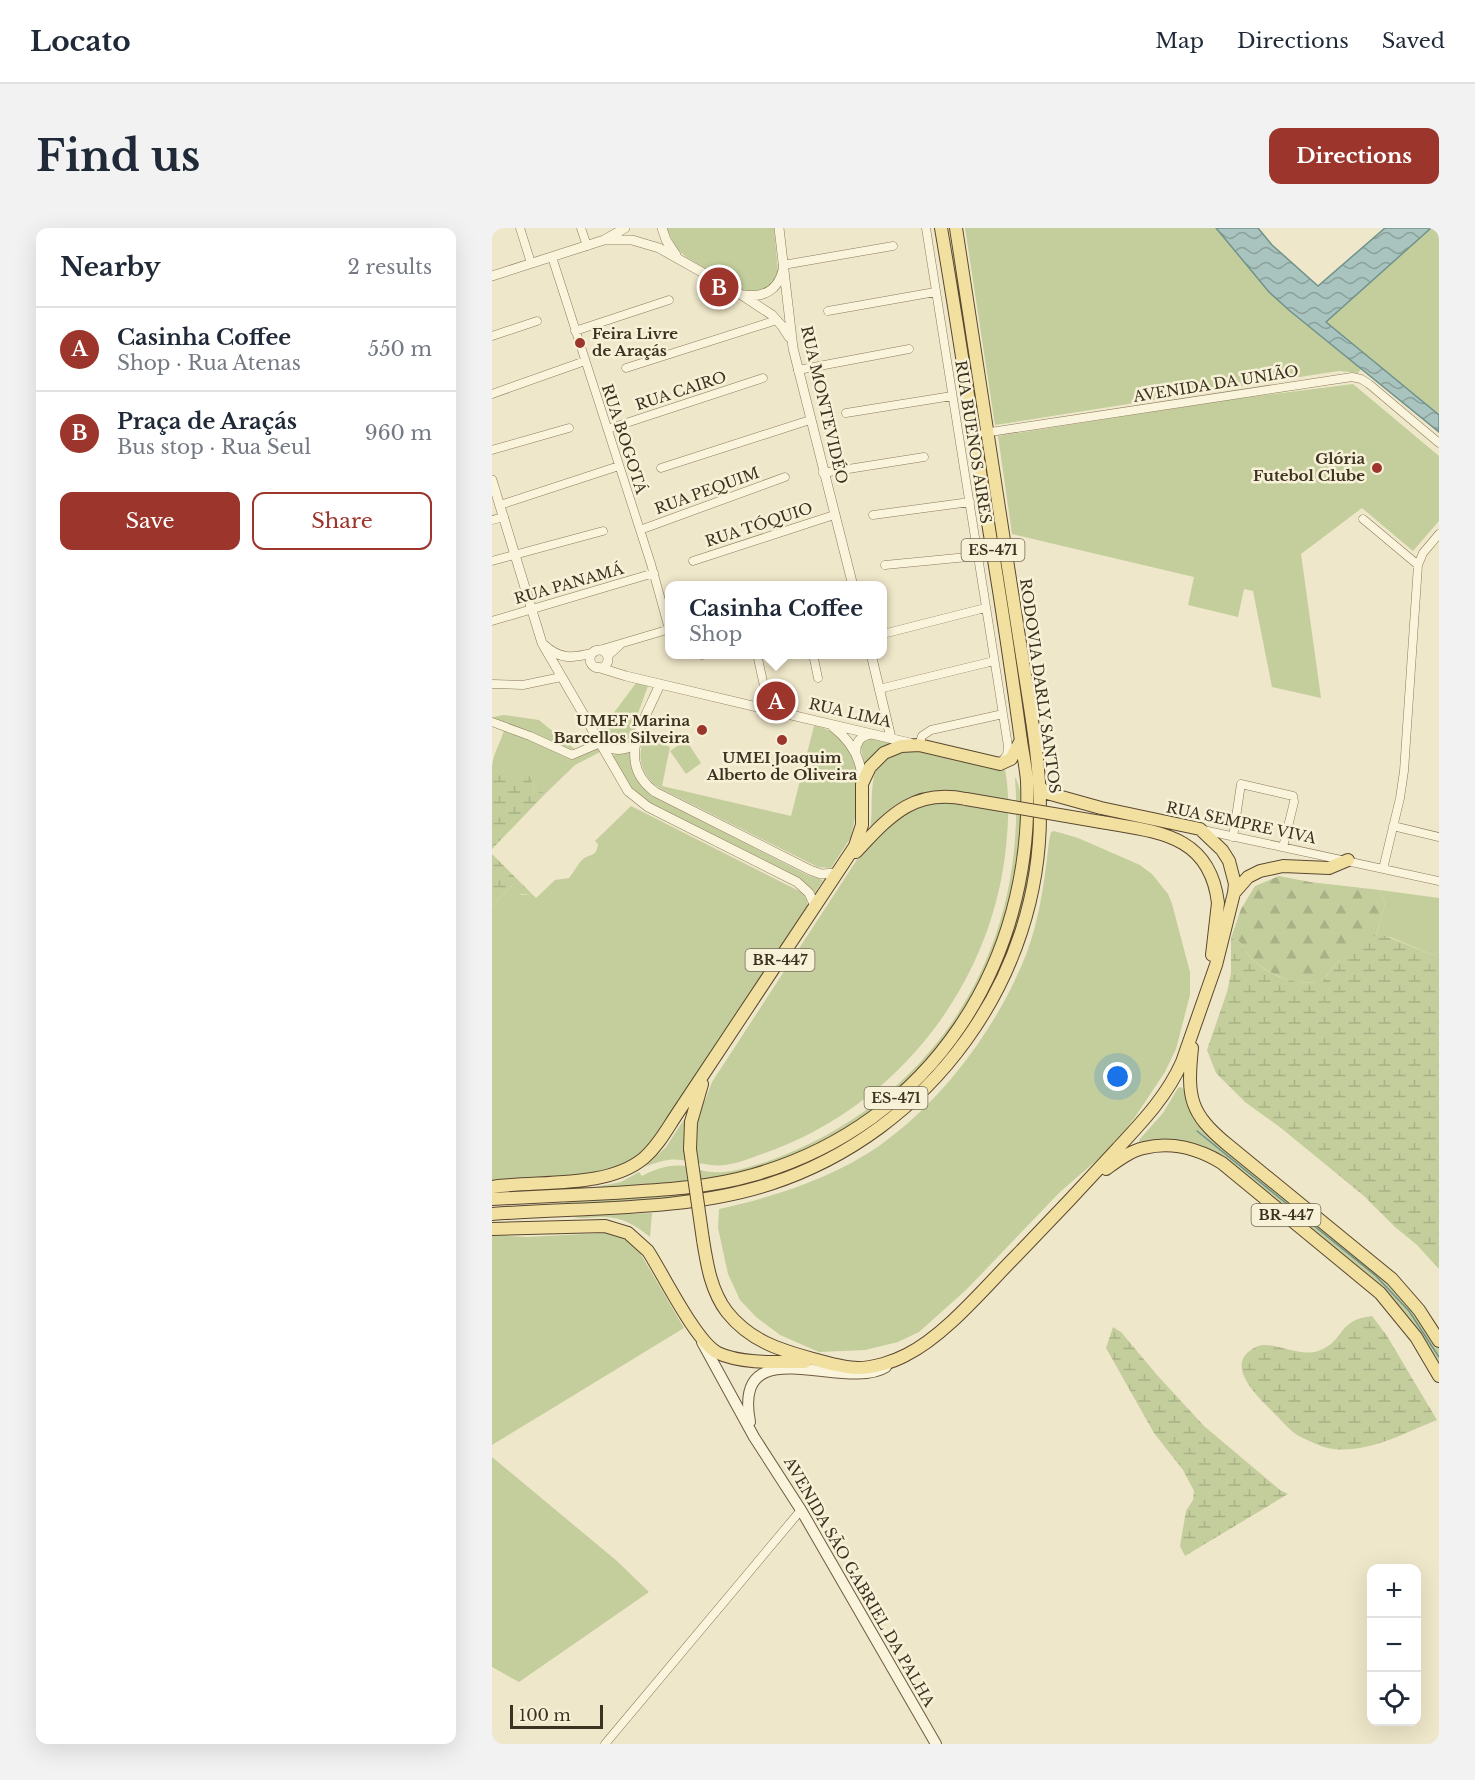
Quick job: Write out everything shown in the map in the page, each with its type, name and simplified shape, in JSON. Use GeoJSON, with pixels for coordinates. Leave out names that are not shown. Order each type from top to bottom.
{"type":"FeatureCollection","features":[{"type":"Feature","properties":{"kind":"main road","name":"RODOVIA DARLY SANTOS"},"geometry":{"type":"LineString","coordinates":[[492,1199],[680,1188],[740,1179],[811,1154],[851,1132],[882,1110],[921,1074],[951,1040],[976,1002],[996,961],[1012,919],[1022,874],[1027,829],[1027,778],[941,228]]}},
{"type":"Feature","properties":{"kind":"main road","name":"RODOVIA DARLY SANTOS"},"geometry":{"type":"LineString","coordinates":[[492,1214],[672,1202],[743,1192],[817,1166],[858,1143],[890,1120],[925,1089],[962,1048],[987,1009],[1005,974],[1022,930],[1035,877],[1040,830],[1040,787],[1030,703],[956,228]]}},
{"type":"Feature","properties":{"kind":"main road"},"geometry":{"type":"LineString","coordinates":[[998,764],[1011,759],[1021,740]]}},
{"type":"Feature","properties":{"kind":"main road"},"geometry":{"type":"LineString","coordinates":[[837,873],[855,846],[861,831],[862,784],[870,766],[884,753],[901,746],[919,745]]}},
{"type":"Feature","properties":{"kind":"main road","name":"RUA LIMA"},"geometry":{"type":"LineString","coordinates":[[919,745],[1013,768],[1027,778]]}},
{"type":"Feature","properties":{"kind":"main road","name":"RUA SEMPRE VIVA"},"geometry":{"type":"LineString","coordinates":[[1040,787],[1047,793],[1081,803],[1200,829]]}},
{"type":"Feature","properties":{"kind":"main road","name":"BR-447"},"geometry":{"type":"LineString","coordinates":[[1200,829],[1222,850],[1229,861],[1235,884],[1208,992],[1176,1077],[1144,1120],[1092,1177],[946,1326],[918,1348],[899,1358],[858,1368],[779,1350],[750,1334],[734,1320],[721,1302],[711,1282],[690,1149],[690,1130],[697,1100],[706,1076],[722,1046],[837,873],[884,823],[902,808],[932,797],[949,796],[1166,834],[1187,846],[1204,864],[1213,879],[1218,903],[1208,992]]}},
{"type":"Feature","properties":{"kind":"main road"},"geometry":{"type":"LineString","coordinates":[[1233,893],[1248,877],[1260,871],[1283,866],[1329,868],[1348,860]]}},
{"type":"Feature","properties":{"kind":"main road","name":"BR-447"},"geometry":{"type":"LineString","coordinates":[[1194,1032],[1190,1086],[1194,1106],[1204,1123],[1392,1279],[1419,1310],[1439,1341]]}},
{"type":"Feature","properties":{"kind":"main road"},"geometry":{"type":"LineString","coordinates":[[492,1187],[604,1178],[629,1168],[654,1147],[722,1046]]}},
{"type":"Feature","properties":{"kind":"main road","name":"BR-447"},"geometry":{"type":"LineString","coordinates":[[1092,1177],[1132,1152],[1143,1148],[1168,1145],[1209,1155],[1242,1178],[1380,1293],[1416,1336],[1439,1376]]}},
{"type":"Feature","properties":{"kind":"main road","name":"BR-447"},"geometry":{"type":"LineString","coordinates":[[492,1228],[578,1226],[611,1227],[623,1231],[639,1241],[651,1256],[693,1324],[711,1348],[725,1356],[778,1362],[820,1361]]}},
{"type":"Feature","properties":{"kind":"main road","name":"AVENIDA SÃO GABRIEL DA PALHA"},"geometry":{"type":"LineString","coordinates":[[693,1324],[754,1437],[801,1510],[936,1744]]}},
{"type":"Feature","properties":{"kind":"main road","name":"AVENIDA SÃO GABRIEL DA PALHA"},"geometry":{"type":"LineString","coordinates":[[754,1437],[749,1416],[748,1395],[756,1381],[768,1371],[782,1368],[870,1374],[899,1358]]}},
{"type":"Feature","properties":{"kind":"street"},"geometry":{"type":"LineString","coordinates":[[520,228],[531,263]]}},
{"type":"Feature","properties":{"kind":"street"},"geometry":{"type":"LineString","coordinates":[[581,228],[587,246]]}},
{"type":"Feature","properties":{"kind":"street"},"geometry":{"type":"LineString","coordinates":[[492,276],[604,240],[625,228]]}},
{"type":"Feature","properties":{"kind":"street"},"geometry":{"type":"LineString","coordinates":[[662,228],[669,246],[689,264]]}},
{"type":"Feature","properties":{"kind":"street","name":"RUA MONTEVIDÉO"},"geometry":{"type":"LineString","coordinates":[[779,228],[793,348],[850,581]]}},
{"type":"Feature","properties":{"kind":"street","name":"RUA BUENOS AIRES"},"geometry":{"type":"LineString","coordinates":[[926,228],[1008,749],[1005,758],[998,764]]}},
{"type":"Feature","properties":{"kind":"street"},"geometry":{"type":"LineString","coordinates":[[604,240],[625,239],[646,243],[689,264],[777,320],[786,331],[793,348]]}},
{"type":"Feature","properties":{"kind":"street"},"geometry":{"type":"LineString","coordinates":[[736,292],[754,296],[768,292],[778,282],[783,265],[892,246]]}},
{"type":"Feature","properties":{"kind":"street","name":"RUA BOGOTÁ"},"geometry":{"type":"LineString","coordinates":[[552,257],[654,573],[665,614]]}},
{"type":"Feature","properties":{"kind":"street"},"geometry":{"type":"LineString","coordinates":[[828,311],[936,291]]}},
{"type":"Feature","properties":{"kind":"street"},"geometry":{"type":"LineString","coordinates":[[576,331],[669,300]]}},
{"type":"Feature","properties":{"kind":"street"},"geometry":{"type":"LineString","coordinates":[[626,368],[777,320]]}},
{"type":"Feature","properties":{"kind":"street"},"geometry":{"type":"LineString","coordinates":[[492,336],[537,321]]}},
{"type":"Feature","properties":{"kind":"street"},"geometry":{"type":"LineString","coordinates":[[798,370],[909,349]]}},
{"type":"Feature","properties":{"kind":"street"},"geometry":{"type":"LineString","coordinates":[[492,394],[585,361]]}},
{"type":"Feature","properties":{"kind":"street","name":"AVENIDA DA UNIÃO"},"geometry":{"type":"LineString","coordinates":[[974,435],[1352,377],[1369,384],[1439,444]]}},
{"type":"Feature","properties":{"kind":"street","name":"RUA CAIRO"},"geometry":{"type":"LineString","coordinates":[[608,429],[763,378]]}},
{"type":"Feature","properties":{"kind":"street"},"geometry":{"type":"LineString","coordinates":[[846,413],[952,396]]}},
{"type":"Feature","properties":{"kind":"street"},"geometry":{"type":"LineString","coordinates":[[661,468],[810,420]]}},
{"type":"Feature","properties":{"kind":"street"},"geometry":{"type":"LineString","coordinates":[[492,450],[569,428]]}},
{"type":"Feature","properties":{"kind":"street"},"geometry":{"type":"LineString","coordinates":[[823,473],[924,457]]}},
{"type":"Feature","properties":{"kind":"street"},"geometry":{"type":"LineString","coordinates":[[500,506],[619,466]]}},
{"type":"Feature","properties":{"kind":"street","name":"RUA PEQUIM"},"geometry":{"type":"LineString","coordinates":[[640,530],[785,477]]}},
{"type":"Feature","properties":{"kind":"street"},"geometry":{"type":"LineString","coordinates":[[492,480],[542,643],[624,786],[637,800],[797,882],[809,893],[815,906]]}},
{"type":"Feature","properties":{"kind":"street"},"geometry":{"type":"LineString","coordinates":[[873,515],[970,502]]}},
{"type":"Feature","properties":{"kind":"street","name":"RUA TÓQUIO"},"geometry":{"type":"LineString","coordinates":[[693,561],[834,515]]}},
{"type":"Feature","properties":{"kind":"street"},"geometry":{"type":"LineString","coordinates":[[492,520],[504,517]]}},
{"type":"Feature","properties":{"kind":"street"},"geometry":{"type":"LineString","coordinates":[[1363,519],[1418,565]]}},
{"type":"Feature","properties":{"kind":"street"},"geometry":{"type":"LineString","coordinates":[[492,561],[603,531]]}},
{"type":"Feature","properties":{"kind":"street"},"geometry":{"type":"LineString","coordinates":[[1383,869],[1404,771],[1418,565],[1423,553],[1439,534]]}},
{"type":"Feature","properties":{"kind":"street"},"geometry":{"type":"LineString","coordinates":[[885,565],[978,556]]}},
{"type":"Feature","properties":{"kind":"street","name":"RUA PANAMÁ"},"geometry":{"type":"LineString","coordinates":[[492,621],[654,573]]}},
{"type":"Feature","properties":{"kind":"street"},"geometry":{"type":"LineString","coordinates":[[887,633],[985,608]]}},
{"type":"Feature","properties":{"kind":"street"},"geometry":{"type":"LineString","coordinates":[[561,677],[564,667],[574,657],[665,630]]}},
{"type":"Feature","properties":{"kind":"street","name":"RUA LIMA"},"geometry":{"type":"LineString","coordinates":[[542,643],[562,657],[574,657],[626,676],[919,745]]}},
{"type":"Feature","properties":{"kind":"street"},"geometry":{"type":"LineString","coordinates":[[594,652],[591,656],[594,665],[604,666],[621,644]]}},
{"type":"Feature","properties":{"kind":"street"},"geometry":{"type":"LineString","coordinates":[[594,652],[603,651],[608,658]]}},
{"type":"Feature","properties":{"kind":"street","name":"RUA LIMA"},"geometry":{"type":"LineString","coordinates":[[608,658],[612,666],[626,676]]}},
{"type":"Feature","properties":{"kind":"street"},"geometry":{"type":"LineString","coordinates":[[758,659],[769,710]]}},
{"type":"Feature","properties":{"kind":"street"},"geometry":{"type":"LineString","coordinates":[[814,659],[818,678]]}},
{"type":"Feature","properties":{"kind":"street"},"geometry":{"type":"LineString","coordinates":[[872,659],[891,738]]}},
{"type":"Feature","properties":{"kind":"street"},"geometry":{"type":"LineString","coordinates":[[879,688],[994,661]]}},
{"type":"Feature","properties":{"kind":"street"},"geometry":{"type":"LineString","coordinates":[[492,684],[523,685],[561,677]]}},
{"type":"Feature","properties":{"kind":"street"},"geometry":{"type":"LineString","coordinates":[[660,684],[635,744],[634,756],[638,773],[645,784],[655,792],[810,870],[821,874],[837,873]]}},
{"type":"Feature","properties":{"kind":"street"},"geometry":{"type":"LineString","coordinates":[[919,745],[922,736],[931,730],[1003,714]]}},
{"type":"Feature","properties":{"kind":"street"},"geometry":{"type":"LineString","coordinates":[[492,722],[572,755],[600,743]]}},
{"type":"Feature","properties":{"kind":"street"},"geometry":{"type":"LineString","coordinates":[[828,725],[844,737],[856,754],[861,769],[862,784]]}},
{"type":"Feature","properties":{"kind":"street"},"geometry":{"type":"LineString","coordinates":[[856,754],[859,740],[864,735],[872,734]]}},
{"type":"Feature","properties":{"kind":"street"},"geometry":{"type":"LineString","coordinates":[[600,743],[615,750],[628,748],[635,744]]}},
{"type":"Feature","properties":{"kind":"street"},"geometry":{"type":"LineString","coordinates":[[1233,837],[1241,784],[1257,786],[1293,796],[1294,802],[1283,847]]}},
{"type":"Feature","properties":{"kind":"street"},"geometry":{"type":"LineString","coordinates":[[1393,826],[1439,837]]}},
{"type":"Feature","properties":{"kind":"street","name":"RUA SEMPRE VIVA"},"geometry":{"type":"LineString","coordinates":[[1200,829],[1439,881]]}},
{"type":"Feature","properties":{"kind":"street"},"geometry":{"type":"LineString","coordinates":[[605,1744],[801,1510]]}},
{"type":"Feature","properties":{"kind":"green space"},"geometry":{"type":"Polygon","coordinates":[[[666,228],[774,228],[778,272],[773,283],[762,290],[748,292],[686,257],[677,249],[666,228]]]}},
{"type":"Feature","properties":{"kind":"green space"},"geometry":{"type":"Polygon","coordinates":[[[965,228],[1216,228],[1269,292],[1361,369],[1358,373],[1340,371],[1325,373],[995,425],[965,228]]]}},
{"type":"Feature","properties":{"kind":"green space"},"geometry":{"type":"Polygon","coordinates":[[[1431,228],[1439,228],[1439,415],[1326,322],[1431,228]]]}},
{"type":"Feature","properties":{"kind":"green space"},"geometry":{"type":"Polygon","coordinates":[[[1353,384],[1439,456],[1439,521],[1413,551],[1362,508],[1301,554],[1321,698],[1272,687],[1253,591],[1244,589],[1238,617],[1188,605],[1194,577],[1012,534],[998,436],[1234,399],[1353,384]]]}},
{"type":"Feature","properties":{"kind":"green space"},"geometry":{"type":"Polygon","coordinates":[[[984,445],[1035,778],[1029,775],[981,446],[984,445]]]}},
{"type":"Feature","properties":{"kind":"green space"},"geometry":{"type":"Polygon","coordinates":[[[636,683],[648,686],[633,727],[637,730],[630,741],[625,744],[609,742],[600,732],[636,683]]]}},
{"type":"Feature","properties":{"kind":"green space"},"geometry":{"type":"Polygon","coordinates":[[[504,715],[539,720],[577,751],[593,740],[600,752],[575,765],[546,793],[534,790],[532,779],[514,773],[492,770],[504,730],[493,717],[504,715]]]}},
{"type":"Feature","properties":{"kind":"green space"},"geometry":{"type":"Polygon","coordinates":[[[814,726],[829,730],[841,739],[851,751],[859,777],[860,818],[855,818],[851,837],[831,868],[818,867],[661,789],[649,779],[642,766],[641,752],[645,737],[670,747],[662,786],[791,816],[814,726]]]}},
{"type":"Feature","properties":{"kind":"green space"},"geometry":{"type":"Polygon","coordinates":[[[869,737],[894,744],[865,768],[860,744],[869,737]]]}},
{"type":"Feature","properties":{"kind":"green space"},"geometry":{"type":"Polygon","coordinates":[[[686,740],[701,763],[686,774],[670,751],[686,740]]]}},
{"type":"Feature","properties":{"kind":"green space"},"geometry":{"type":"Polygon","coordinates":[[[912,750],[1005,770],[1006,775],[1007,836],[995,907],[978,955],[954,1000],[925,1041],[890,1077],[851,1109],[807,1135],[753,1157],[729,1164],[711,1165],[671,1160],[645,1167],[666,1147],[692,1107],[705,1100],[712,1082],[858,858],[871,823],[873,785],[879,763],[900,751],[912,750]]]}},
{"type":"Feature","properties":{"kind":"green space"},"geometry":{"type":"Polygon","coordinates":[[[630,751],[634,775],[650,794],[807,875],[823,880],[815,893],[803,881],[648,802],[630,786],[612,755],[630,751]]]}},
{"type":"Feature","properties":{"kind":"green space"},"geometry":{"type":"Polygon","coordinates":[[[492,770],[527,774],[532,779],[534,790],[546,793],[492,849],[492,770]]]}},
{"type":"Feature","properties":{"kind":"green space"},"geometry":{"type":"Polygon","coordinates":[[[1015,777],[1021,800],[1020,831],[1011,888],[998,937],[978,983],[952,1026],[921,1065],[884,1099],[843,1128],[799,1152],[751,1169],[712,1178],[590,1188],[621,1182],[639,1172],[642,1176],[671,1166],[684,1166],[707,1172],[726,1172],[766,1162],[825,1136],[877,1102],[922,1061],[958,1013],[986,961],[1005,903],[1015,842],[1015,777]]]}},
{"type":"Feature","properties":{"kind":"green space"},"geometry":{"type":"Polygon","coordinates":[[[631,806],[801,892],[807,899],[808,908],[646,1149],[627,1163],[600,1172],[562,1177],[492,1180],[492,907],[511,886],[522,895],[532,894],[536,898],[555,880],[569,878],[584,858],[596,852],[598,844],[595,841],[631,806]]]}},
{"type":"Feature","properties":{"kind":"green space"},"geometry":{"type":"Polygon","coordinates":[[[1033,826],[1034,861],[1025,906],[992,993],[939,1070],[869,1131],[801,1169],[727,1192],[651,1200],[566,1205],[566,1199],[695,1191],[853,1135],[972,1017],[987,991],[1011,934],[1026,875],[1033,826]]]}},
{"type":"Feature","properties":{"kind":"green space"},"geometry":{"type":"Polygon","coordinates":[[[1051,832],[1078,838],[1140,865],[1152,874],[1168,894],[1190,972],[1190,995],[1176,1049],[1165,1072],[1112,1147],[1060,1192],[966,1290],[919,1332],[898,1342],[865,1350],[819,1352],[780,1335],[756,1317],[740,1300],[728,1274],[718,1228],[719,1209],[761,1199],[842,1168],[879,1146],[903,1128],[947,1084],[985,1034],[1001,1007],[1027,952],[1039,911],[1049,841],[1051,832]]]}},
{"type":"Feature","properties":{"kind":"green space"},"geometry":{"type":"Polygon","coordinates":[[[492,854],[532,894],[520,893],[511,886],[492,907],[492,854]]]}},
{"type":"Feature","properties":{"kind":"green space"},"geometry":{"type":"Polygon","coordinates":[[[1279,876],[1380,890],[1385,904],[1376,936],[1367,939],[1345,954],[1322,982],[1298,982],[1273,974],[1250,957],[1240,942],[1231,938],[1241,909],[1255,886],[1279,876]]]}},
{"type":"Feature","properties":{"kind":"green space"},"geometry":{"type":"Polygon","coordinates":[[[1380,890],[1439,898],[1439,952],[1433,955],[1390,937],[1376,936],[1385,904],[1380,890]]]}},
{"type":"Feature","properties":{"kind":"green space"},"geometry":{"type":"Polygon","coordinates":[[[1383,935],[1433,955],[1439,952],[1439,1269],[1417,1245],[1364,1196],[1281,1128],[1245,1102],[1216,1073],[1207,1050],[1227,992],[1231,973],[1231,938],[1240,942],[1250,957],[1272,974],[1298,982],[1322,982],[1348,951],[1364,940],[1383,935]]]}},
{"type":"Feature","properties":{"kind":"green space"},"geometry":{"type":"Polygon","coordinates":[[[1181,1087],[1190,1105],[1381,1274],[1429,1331],[1439,1347],[1439,1368],[1412,1325],[1226,1162],[1139,1144],[1139,1140],[1163,1113],[1178,1088],[1181,1087]]]}},
{"type":"Feature","properties":{"kind":"green space"},"geometry":{"type":"Polygon","coordinates":[[[652,1213],[650,1237],[621,1220],[608,1217],[572,1216],[652,1213]]]}},
{"type":"Feature","properties":{"kind":"green space"},"geometry":{"type":"Polygon","coordinates":[[[614,1233],[622,1237],[639,1251],[684,1328],[492,1445],[492,1235],[527,1237],[614,1233]]]}},
{"type":"Feature","properties":{"kind":"green space"},"geometry":{"type":"Polygon","coordinates":[[[1372,1316],[1387,1336],[1437,1420],[1373,1445],[1347,1449],[1329,1448],[1320,1446],[1293,1432],[1261,1400],[1247,1382],[1242,1363],[1246,1354],[1256,1347],[1269,1345],[1310,1353],[1318,1351],[1333,1342],[1352,1322],[1372,1316]]]}},
{"type":"Feature","properties":{"kind":"green space"},"geometry":{"type":"Polygon","coordinates":[[[1113,1327],[1121,1332],[1204,1426],[1280,1490],[1288,1494],[1185,1556],[1180,1546],[1186,1511],[1193,1500],[1194,1491],[1183,1470],[1154,1433],[1106,1348],[1113,1327]]]}},
{"type":"Feature","properties":{"kind":"green space"},"geometry":{"type":"Polygon","coordinates":[[[492,1457],[617,1561],[649,1592],[519,1682],[492,1667],[492,1457]]]}},
{"type":"Feature","properties":{"kind":"water"},"geometry":{"type":"Polygon","coordinates":[[[1216,228],[1258,228],[1272,245],[1318,286],[1385,228],[1431,228],[1326,322],[1439,415],[1439,432],[1269,292],[1216,228]]]}},
{"type":"Feature","properties":{"kind":"waterway"},"geometry":{"type":"LineString","coordinates":[[1197,1131],[1376,1276],[1409,1311],[1439,1357]]}},
{"type":"Feature","properties":{"kind":"place","name":"Praça de Araçás"},"geometry":{"type":"Point","coordinates":[719,287]}},
{"type":"Feature","properties":{"kind":"place","name":"Feira Livre de Araçás"},"geometry":{"type":"Point","coordinates":[580,343]}},
{"type":"Feature","properties":{"kind":"place","name":"Glória Futebol Clube"},"geometry":{"type":"Point","coordinates":[1377,468]}},
{"type":"Feature","properties":{"kind":"place","name":"Casinha Coffee"},"geometry":{"type":"Point","coordinates":[776,701]}},
{"type":"Feature","properties":{"kind":"place","name":"UMEF Marina Barcellos Silveira"},"geometry":{"type":"Point","coordinates":[702,730]}},
{"type":"Feature","properties":{"kind":"place","name":"UMEI Joaquim Alberto de Oliveira"},"geometry":{"type":"Point","coordinates":[782,740]}}]}
